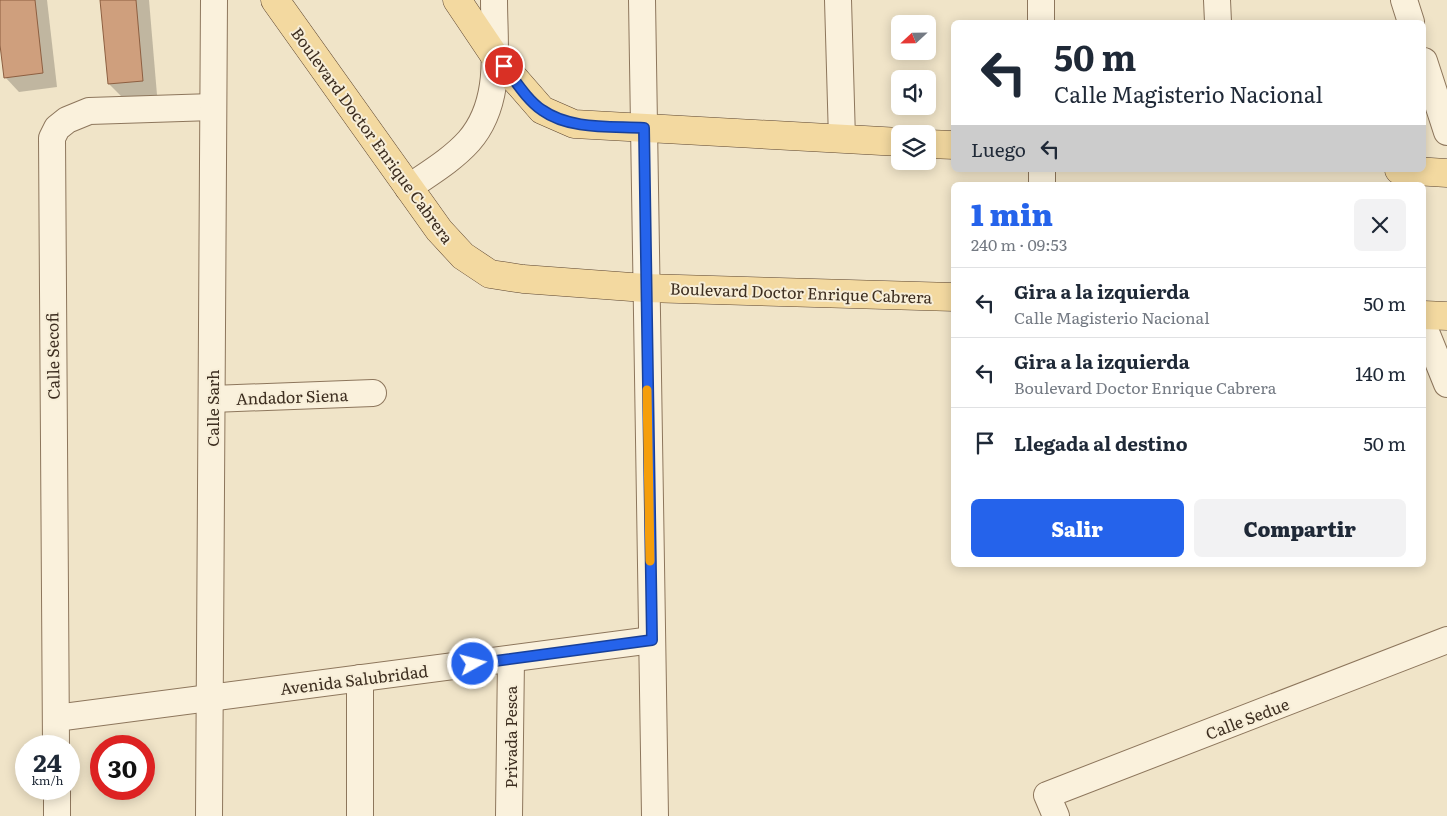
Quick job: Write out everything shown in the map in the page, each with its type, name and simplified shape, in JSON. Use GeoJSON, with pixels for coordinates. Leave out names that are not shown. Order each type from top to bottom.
{"type":"FeatureCollection","features":[{"type":"Feature","properties":{"kind":"main road","name":"Boulevard Doctor Enrique Cabrera"},"geometry":{"type":"LineString","coordinates":[[274,0],[439,230],[463,256],[490,274],[568,284],[645,288],[951,297]]}},
{"type":"Feature","properties":{"kind":"main road"},"geometry":{"type":"LineString","coordinates":[[457,0],[494,55],[542,110],[574,124],[891,142]]}},
{"type":"Feature","properties":{"kind":"main road"},"geometry":{"type":"LineString","coordinates":[[936,144],[951,145]]}},
{"type":"Feature","properties":{"kind":"main road"},"geometry":{"type":"LineString","coordinates":[[1426,172],[1447,173]]}},
{"type":"Feature","properties":{"kind":"main road"},"geometry":{"type":"LineString","coordinates":[[1426,315],[1447,316]]}},
{"type":"Feature","properties":{"kind":"street","name":"Calle Sarh"},"geometry":{"type":"LineString","coordinates":[[209,816],[214,0]]}},
{"type":"Feature","properties":{"kind":"street"},"geometry":{"type":"LineString","coordinates":[[408,188],[447,161],[474,133],[484,118],[493,95],[494,0]]}},
{"type":"Feature","properties":{"kind":"street"},"geometry":{"type":"LineString","coordinates":[[642,0],[645,288],[655,816]]}},
{"type":"Feature","properties":{"kind":"street"},"geometry":{"type":"LineString","coordinates":[[838,0],[842,139]]}},
{"type":"Feature","properties":{"kind":"street"},"geometry":{"type":"LineString","coordinates":[[1041,0],[1041,20]]}},
{"type":"Feature","properties":{"kind":"street"},"geometry":{"type":"LineString","coordinates":[[1217,0],[1218,20]]}},
{"type":"Feature","properties":{"kind":"street"},"geometry":{"type":"LineString","coordinates":[[1404,0],[1410,20]]}},
{"type":"Feature","properties":{"kind":"street"},"geometry":{"type":"LineString","coordinates":[[1426,67],[1447,132]]}},
{"type":"Feature","properties":{"kind":"street","name":"Calle Secofi"},"geometry":{"type":"LineString","coordinates":[[56,735],[52,138],[57,128],[67,120],[89,111],[213,107]]}},
{"type":"Feature","properties":{"kind":"street"},"geometry":{"type":"LineString","coordinates":[[1426,332],[1447,384]]}},
{"type":"Feature","properties":{"kind":"street","name":"Andador Siena"},"geometry":{"type":"LineString","coordinates":[[212,399],[372,393]]}},
{"type":"Feature","properties":{"kind":"street","name":"Avenida Salubridad"},"geometry":{"type":"LineString","coordinates":[[56,718],[652,640]]}},
{"type":"Feature","properties":{"kind":"street","name":"Calle Sedue"},"geometry":{"type":"LineString","coordinates":[[1052,805],[1447,640]]}},
{"type":"Feature","properties":{"kind":"street","name":"Privada Pesca"},"geometry":{"type":"LineString","coordinates":[[510,659],[510,816]]}},
{"type":"Feature","properties":{"kind":"street"},"geometry":{"type":"LineString","coordinates":[[360,678],[360,816]]}},
{"type":"Feature","properties":{"kind":"street"},"geometry":{"type":"LineString","coordinates":[[57,800],[57,816]]}},
{"type":"Feature","properties":{"kind":"building"},"geometry":{"type":"Polygon","coordinates":[[[0,0],[35,0],[43,73],[4,78],[0,45],[0,0]]]}},
{"type":"Feature","properties":{"kind":"building"},"geometry":{"type":"Polygon","coordinates":[[[100,0],[136,0],[143,81],[108,84],[100,0]]]}},
{"type":"Feature","properties":{"kind":"slow traffic"},"geometry":{"type":"LineString","coordinates":[[647,390],[650,561]]}},
{"type":"Feature","properties":{"kind":"route"},"geometry":{"type":"LineString","coordinates":[[473,664],[652,640],[644,128],[574,124],[561,119],[542,110],[504,66]]}}]}
